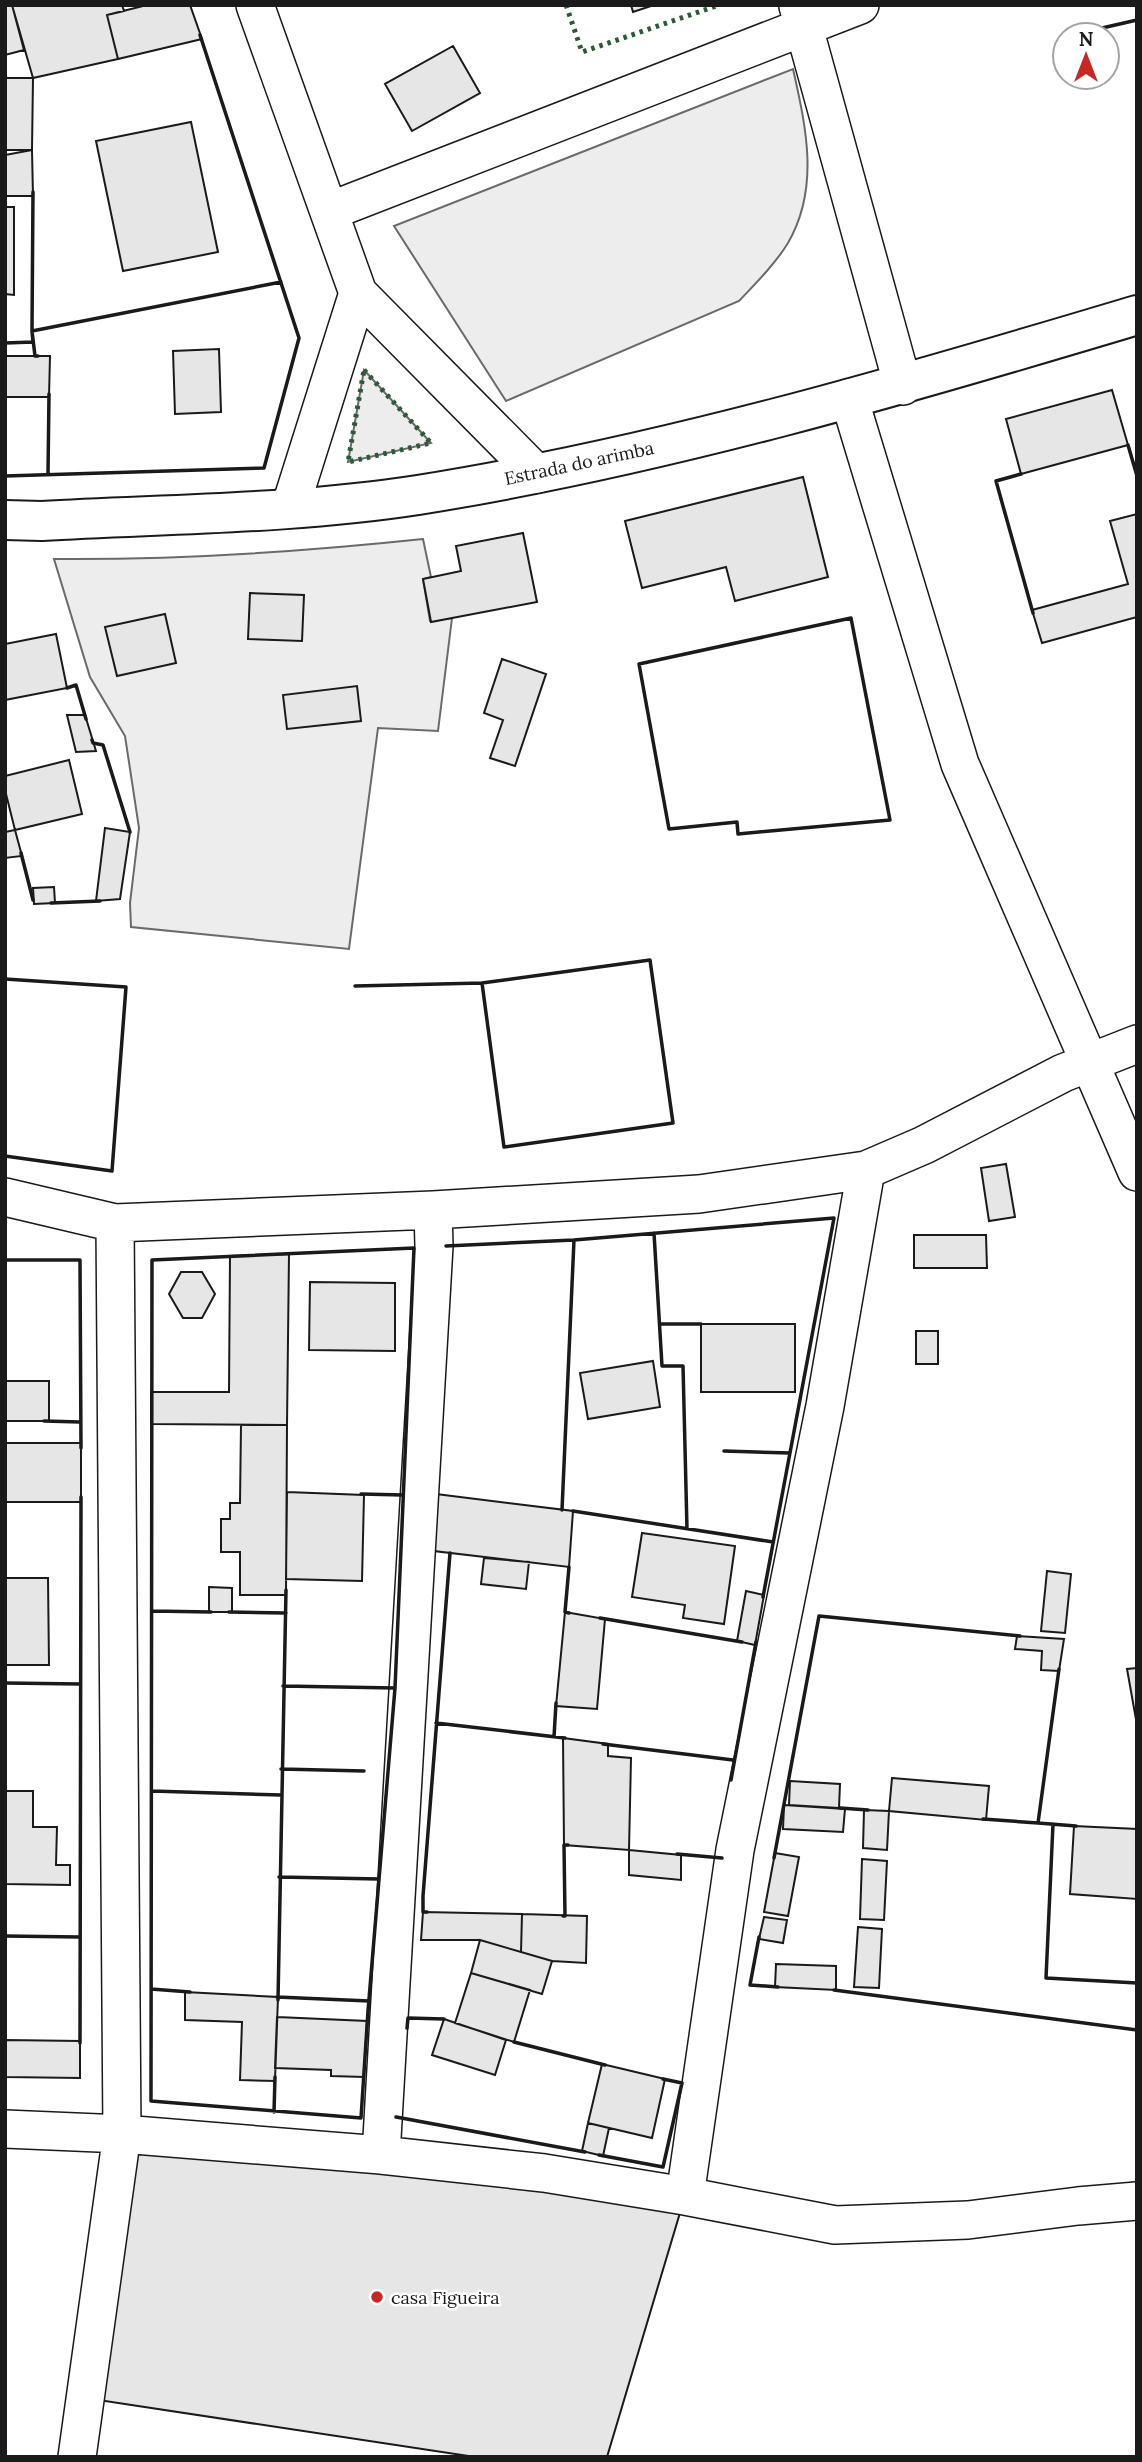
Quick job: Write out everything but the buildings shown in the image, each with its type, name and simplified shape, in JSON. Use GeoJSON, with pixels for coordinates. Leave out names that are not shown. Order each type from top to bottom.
{"type":"FeatureCollection","features":[{"type":"Feature","properties":{"kind":"main road","name":"Estrada do arimba"},"geometry":{"type":"LineString","coordinates":[[5,520],[42,521],[290,508],[415,495],[537,474],[703,437],[903,386],[1137,315]]}},
{"type":"Feature","properties":{"kind":"street"},"geometry":{"type":"LineString","coordinates":[[255,5],[358,293],[537,474]]}},
{"type":"Feature","properties":{"kind":"street"},"geometry":{"type":"LineString","coordinates":[[330,211],[801,17],[860,5]]}},
{"type":"Feature","properties":{"kind":"street"},"geometry":{"type":"LineString","coordinates":[[801,17],[903,386]]}},
{"type":"Feature","properties":{"kind":"street"},"geometry":{"type":"LineString","coordinates":[[290,508],[358,293]]}},
{"type":"Feature","properties":{"kind":"street"},"geometry":{"type":"LineString","coordinates":[[849,398],[960,764],[1137,1172]]}},
{"type":"Feature","properties":{"kind":"street"},"geometry":{"type":"LineString","coordinates":[[5,1197],[115,1223],[432,1210],[699,1194],[866,1170],[924,1145],[1087,1062],[1137,1044]]}},
{"type":"Feature","properties":{"kind":"street"},"geometry":{"type":"LineString","coordinates":[[685,2196],[735,1850],[825,1406],[866,1170]]}},
{"type":"Feature","properties":{"kind":"street"},"geometry":{"type":"LineString","coordinates":[[382,2155],[435,1246],[432,1210]]}},
{"type":"Feature","properties":{"kind":"street"},"geometry":{"type":"LineString","coordinates":[[77,2457],[122,2134],[115,1223]]}},
{"type":"Feature","properties":{"kind":"street"},"geometry":{"type":"LineString","coordinates":[[5,2129],[122,2134],[382,2155],[544,2174],[685,2196],[835,2225],[968,2220],[1137,2201]]}},
{"type":"Feature","properties":{"kind":"shaded area"},"geometry":{"type":"Polygon","coordinates":[[[793,69],[806,135],[807,179],[804,201],[788,243],[765,273],[739,301],[506,401],[394,226],[793,69]]]}},
{"type":"Feature","properties":{"kind":"shaded area"},"geometry":{"type":"Polygon","coordinates":[[[364,370],[431,443],[348,462],[364,370]]]}},
{"type":"Feature","properties":{"kind":"shaded area"},"geometry":{"type":"Polygon","coordinates":[[[423,539],[431,577],[423,579],[430,621],[452,618],[438,731],[378,728],[349,949],[131,927],[130,903],[139,828],[125,736],[90,677],[54,559],[238,554],[423,539]]]}},
{"type":"Feature","properties":{"kind":"hedge"},"geometry":{"type":"LineString","coordinates":[[566,5],[582,52],[719,5]]}},
{"type":"Feature","properties":{"kind":"hedge"},"geometry":{"type":"LineString","coordinates":[[364,370],[431,443],[348,462],[364,370]]}},
{"type":"Feature","properties":{"kind":"wall"},"geometry":{"type":"LineString","coordinates":[[1121,24],[1137,20]]}},
{"type":"Feature","properties":{"kind":"wall"},"geometry":{"type":"LineString","coordinates":[[5,476],[264,468],[299,338],[200,35]]}},
{"type":"Feature","properties":{"kind":"wall"},"geometry":{"type":"LineString","coordinates":[[33,192],[32,331],[35,356],[38,356]]}},
{"type":"Feature","properties":{"kind":"wall"},"geometry":{"type":"LineString","coordinates":[[5,343],[33,342],[32,331],[281,282]]}},
{"type":"Feature","properties":{"kind":"wall"},"geometry":{"type":"LineString","coordinates":[[48,474],[49,394]]}},
{"type":"Feature","properties":{"kind":"wall"},"geometry":{"type":"LineString","coordinates":[[1128,445],[1137,476]]}},
{"type":"Feature","properties":{"kind":"wall"},"geometry":{"type":"LineString","coordinates":[[1021,474],[996,481],[1033,613]]}},
{"type":"Feature","properties":{"kind":"wall"},"geometry":{"type":"LineString","coordinates":[[851,618],[890,820],[738,834],[737,822],[669,829],[639,664],[851,618]]}},
{"type":"Feature","properties":{"kind":"wall"},"geometry":{"type":"LineString","coordinates":[[67,688],[76,685],[86,719]]}},
{"type":"Feature","properties":{"kind":"wall"},"geometry":{"type":"LineString","coordinates":[[92,740],[93,743],[103,745],[130,832]]}},
{"type":"Feature","properties":{"kind":"wall"},"geometry":{"type":"LineString","coordinates":[[21,853],[33,900]]}},
{"type":"Feature","properties":{"kind":"wall"},"geometry":{"type":"LineString","coordinates":[[51,903],[100,901]]}},
{"type":"Feature","properties":{"kind":"wall"},"geometry":{"type":"LineString","coordinates":[[650,960],[673,1123],[504,1147],[482,983],[650,960]]}},
{"type":"Feature","properties":{"kind":"wall"},"geometry":{"type":"LineString","coordinates":[[5,979],[126,987],[112,1171],[5,1156]]}},
{"type":"Feature","properties":{"kind":"wall"},"geometry":{"type":"LineString","coordinates":[[355,986],[482,983]]}},
{"type":"Feature","properties":{"kind":"wall"},"geometry":{"type":"LineString","coordinates":[[562,1510],[574,1240],[834,1218],[763,1597]]}},
{"type":"Feature","properties":{"kind":"wall"},"geometry":{"type":"LineString","coordinates":[[654,1233],[662,1366],[683,1366],[687,1529]]}},
{"type":"Feature","properties":{"kind":"wall"},"geometry":{"type":"LineString","coordinates":[[446,1246],[574,1240]]}},
{"type":"Feature","properties":{"kind":"wall"},"geometry":{"type":"LineString","coordinates":[[414,1248],[395,1688],[361,2118],[151,2101],[152,1260],[414,1248]]}},
{"type":"Feature","properties":{"kind":"wall"},"geometry":{"type":"LineString","coordinates":[[5,1260],[80,1260],[81,1448]]}},
{"type":"Feature","properties":{"kind":"wall"},"geometry":{"type":"LineString","coordinates":[[660,1324],[701,1324]]}},
{"type":"Feature","properties":{"kind":"wall"},"geometry":{"type":"LineString","coordinates":[[44,1421],[80,1422]]}},
{"type":"Feature","properties":{"kind":"wall"},"geometry":{"type":"LineString","coordinates":[[724,1451],[790,1453]]}},
{"type":"Feature","properties":{"kind":"wall"},"geometry":{"type":"LineString","coordinates":[[361,1494],[403,1495]]}},
{"type":"Feature","properties":{"kind":"wall"},"geometry":{"type":"LineString","coordinates":[[80,2043],[81,1497]]}},
{"type":"Feature","properties":{"kind":"wall"},"geometry":{"type":"LineString","coordinates":[[573,1511],[773,1542]]}},
{"type":"Feature","properties":{"kind":"wall"},"geometry":{"type":"LineString","coordinates":[[427,1912],[423,1912],[423,1896],[450,1553]]}},
{"type":"Feature","properties":{"kind":"wall"},"geometry":{"type":"LineString","coordinates":[[569,1567],[565,1612],[569,1613]]}},
{"type":"Feature","properties":{"kind":"wall"},"geometry":{"type":"LineString","coordinates":[[278,2000],[286,1590]]}},
{"type":"Feature","properties":{"kind":"wall"},"geometry":{"type":"LineString","coordinates":[[152,1611],[211,1612]]}},
{"type":"Feature","properties":{"kind":"wall"},"geometry":{"type":"LineString","coordinates":[[229,1612],[286,1613]]}},
{"type":"Feature","properties":{"kind":"wall"},"geometry":{"type":"LineString","coordinates":[[774,1858],[819,1616],[1020,1636]]}},
{"type":"Feature","properties":{"kind":"wall"},"geometry":{"type":"LineString","coordinates":[[600,1618],[742,1642]]}},
{"type":"Feature","properties":{"kind":"wall"},"geometry":{"type":"LineString","coordinates":[[731,1780],[756,1642]]}},
{"type":"Feature","properties":{"kind":"wall"},"geometry":{"type":"LineString","coordinates":[[983,1819],[1038,1823],[1059,1669]]}},
{"type":"Feature","properties":{"kind":"wall"},"geometry":{"type":"LineString","coordinates":[[5,1683],[80,1684]]}},
{"type":"Feature","properties":{"kind":"wall"},"geometry":{"type":"LineString","coordinates":[[283,1686],[395,1688]]}},
{"type":"Feature","properties":{"kind":"wall"},"geometry":{"type":"LineString","coordinates":[[554,1737],[556,1703]]}},
{"type":"Feature","properties":{"kind":"wall"},"geometry":{"type":"LineString","coordinates":[[436,1723],[565,1738]]}},
{"type":"Feature","properties":{"kind":"wall"},"geometry":{"type":"LineString","coordinates":[[603,1744],[733,1760]]}},
{"type":"Feature","properties":{"kind":"wall"},"geometry":{"type":"LineString","coordinates":[[281,1769],[364,1771]]}},
{"type":"Feature","properties":{"kind":"wall"},"geometry":{"type":"LineString","coordinates":[[152,1791],[281,1795]]}},
{"type":"Feature","properties":{"kind":"wall"},"geometry":{"type":"LineString","coordinates":[[840,1808],[868,1810]]}},
{"type":"Feature","properties":{"kind":"wall"},"geometry":{"type":"LineString","coordinates":[[1038,1823],[1076,1826]]}},
{"type":"Feature","properties":{"kind":"wall"},"geometry":{"type":"LineString","coordinates":[[1053,1824],[1046,1978],[1137,1983]]}},
{"type":"Feature","properties":{"kind":"wall"},"geometry":{"type":"LineString","coordinates":[[563,1916],[564,1845],[568,1845]]}},
{"type":"Feature","properties":{"kind":"wall"},"geometry":{"type":"LineString","coordinates":[[677,1854],[722,1858]]}},
{"type":"Feature","properties":{"kind":"wall"},"geometry":{"type":"LineString","coordinates":[[279,1877],[379,1879]]}},
{"type":"Feature","properties":{"kind":"wall"},"geometry":{"type":"LineString","coordinates":[[5,1936],[80,1937]]}},
{"type":"Feature","properties":{"kind":"wall"},"geometry":{"type":"LineString","coordinates":[[759,1937],[750,1985],[778,1987]]}},
{"type":"Feature","properties":{"kind":"wall"},"geometry":{"type":"LineString","coordinates":[[151,1989],[190,1992]]}},
{"type":"Feature","properties":{"kind":"wall"},"geometry":{"type":"LineString","coordinates":[[834,1990],[1137,2030]]}},
{"type":"Feature","properties":{"kind":"wall"},"geometry":{"type":"LineString","coordinates":[[277,1997],[369,2001]]}},
{"type":"Feature","properties":{"kind":"wall"},"geometry":{"type":"LineString","coordinates":[[407,2028],[408,2018],[444,2019]]}},
{"type":"Feature","properties":{"kind":"wall"},"geometry":{"type":"LineString","coordinates":[[514,2042],[605,2065]]}},
{"type":"Feature","properties":{"kind":"wall"},"geometry":{"type":"LineString","coordinates":[[274,2112],[275,2077]]}},
{"type":"Feature","properties":{"kind":"wall"},"geometry":{"type":"LineString","coordinates":[[599,2155],[663,2167],[682,2083],[663,2079]]}},
{"type":"Feature","properties":{"kind":"wall"},"geometry":{"type":"LineString","coordinates":[[396,2117],[585,2152]]}},
{"type":"Feature","properties":{"kind":"place","name":"casa Figueira"},"geometry":{"type":"Point","coordinates":[377,2297]}}]}
